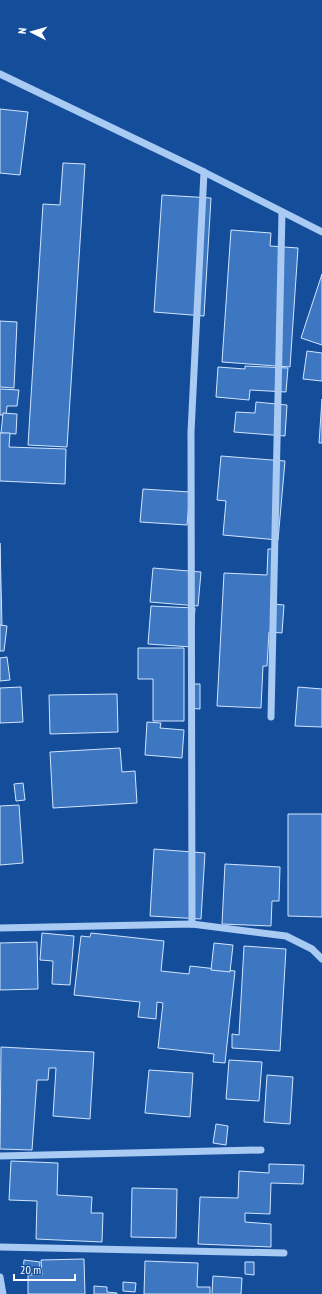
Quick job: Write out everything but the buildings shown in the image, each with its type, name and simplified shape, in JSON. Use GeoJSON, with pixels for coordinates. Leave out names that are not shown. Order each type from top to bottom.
{"type":"FeatureCollection","features":[{"type":"Feature","properties":{"kind":"street"},"geometry":{"type":"LineString","coordinates":[[0,74],[204,172],[322,232]]}},
{"type":"Feature","properties":{"kind":"street"},"geometry":{"type":"LineString","coordinates":[[192,924],[191,432],[204,172]]}},
{"type":"Feature","properties":{"kind":"street"},"geometry":{"type":"LineString","coordinates":[[271,716],[282,212]]}},
{"type":"Feature","properties":{"kind":"street"},"geometry":{"type":"LineString","coordinates":[[0,928],[192,924],[286,936],[312,949],[322,959]]}},
{"type":"Feature","properties":{"kind":"street"},"geometry":{"type":"LineString","coordinates":[[0,1156],[261,1150]]}},
{"type":"Feature","properties":{"kind":"street"},"geometry":{"type":"LineString","coordinates":[[0,1247],[284,1253]]}},
{"type":"Feature","properties":{"kind":"street"},"geometry":{"type":"LineString","coordinates":[[0,1277],[3,1294]]}}]}
